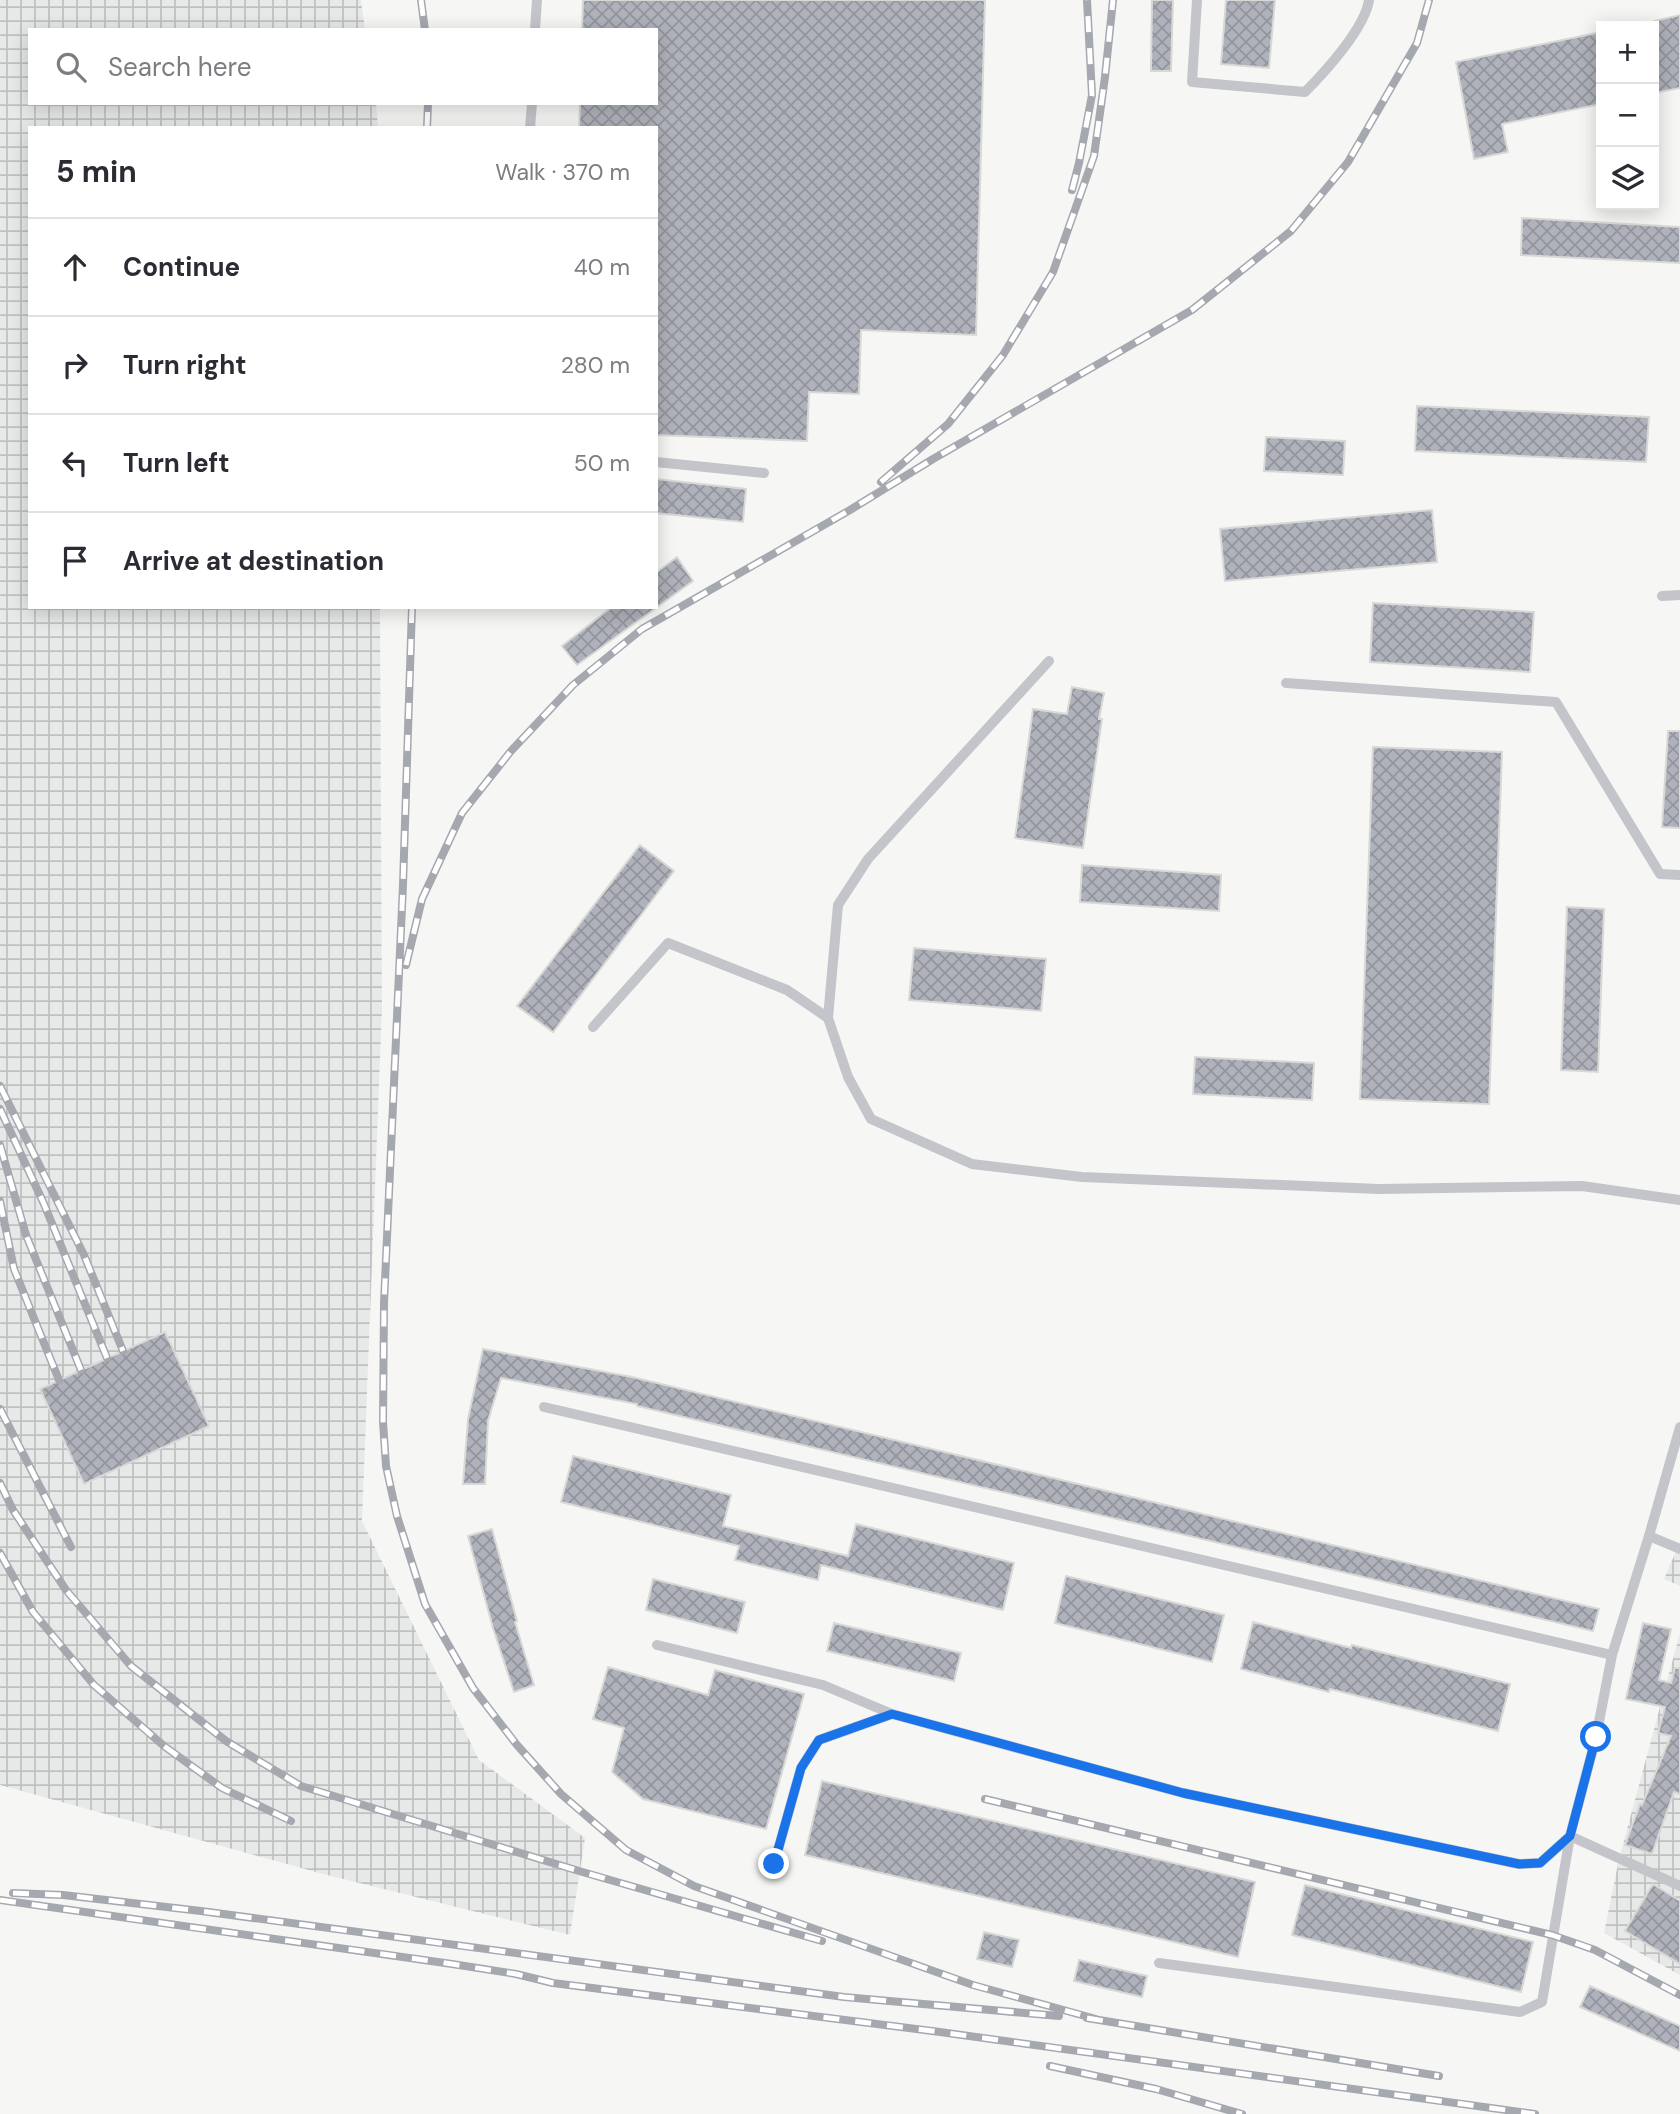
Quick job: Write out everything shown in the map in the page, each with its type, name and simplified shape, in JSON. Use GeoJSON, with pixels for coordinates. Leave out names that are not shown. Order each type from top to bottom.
{"type":"FeatureCollection","features":[{"type":"Feature","properties":{"kind":"lane"},"geometry":{"type":"LineString","coordinates":[[535,28],[537,0]]}},
{"type":"Feature","properties":{"kind":"lane"},"geometry":{"type":"LineString","coordinates":[[1197,0],[1192,82],[1305,92],[1343,48],[1367,9],[1369,0]]}},
{"type":"Feature","properties":{"kind":"lane"},"geometry":{"type":"LineString","coordinates":[[530,126],[532,105]]}},
{"type":"Feature","properties":{"kind":"lane"},"geometry":{"type":"LineString","coordinates":[[658,462],[764,473]]}},
{"type":"Feature","properties":{"kind":"lane"},"geometry":{"type":"LineString","coordinates":[[1662,596],[1680,595]]}},
{"type":"Feature","properties":{"kind":"lane"},"geometry":{"type":"LineString","coordinates":[[1049,660],[869,859],[838,905],[828,1018],[848,1077],[872,1119],[972,1164],[1082,1177],[1378,1189],[1582,1186],[1680,1200]]}},
{"type":"Feature","properties":{"kind":"lane"},"geometry":{"type":"LineString","coordinates":[[1286,683],[1556,702],[1660,874],[1680,876]]}},
{"type":"Feature","properties":{"kind":"lane"},"geometry":{"type":"LineString","coordinates":[[593,1027],[668,943],[788,990],[828,1018]]}},
{"type":"Feature","properties":{"kind":"lane"},"geometry":{"type":"LineString","coordinates":[[544,1407],[1612,1655]]}},
{"type":"Feature","properties":{"kind":"lane"},"geometry":{"type":"LineString","coordinates":[[1159,1963],[1520,2012],[1542,2002],[1570,1836],[1596,1737],[1612,1655],[1680,1427]]}},
{"type":"Feature","properties":{"kind":"lane"},"geometry":{"type":"LineString","coordinates":[[1649,1536],[1680,1549]]}},
{"type":"Feature","properties":{"kind":"lane"},"geometry":{"type":"LineString","coordinates":[[657,1645],[823,1685],[892,1714],[1183,1793],[1519,1864],[1540,1863],[1570,1836]]}},
{"type":"Feature","properties":{"kind":"lane"},"geometry":{"type":"LineString","coordinates":[[774,1864],[801,1768],[819,1740],[892,1714]]}},
{"type":"Feature","properties":{"kind":"lane"},"geometry":{"type":"LineString","coordinates":[[1570,1836],[1680,1886]]}},
{"type":"Feature","properties":{"kind":"shaded area"},"geometry":{"type":"Polygon","coordinates":[[[0,0],[361,0],[365,28],[28,28],[28,105],[376,105],[378,126],[28,126],[28,609],[380,609],[382,1008],[362,1521],[479,1760],[585,1838],[570,1935],[323,1874],[0,1785],[0,0]]]}},
{"type":"Feature","properties":{"kind":"shaded area"},"geometry":{"type":"Polygon","coordinates":[[[1680,1542],[1680,1586],[1664,1579],[1680,1542]]]}},
{"type":"Feature","properties":{"kind":"shaded area"},"geometry":{"type":"Polygon","coordinates":[[[1680,1633],[1680,1975],[1604,1933],[1619,1859],[1680,1633]]]}},
{"type":"Feature","properties":{"kind":"building"},"geometry":{"type":"Polygon","coordinates":[[[583,0],[985,0],[976,335],[861,330],[859,394],[809,392],[807,441],[658,435],[658,126],[579,126],[580,105],[658,105],[658,28],[582,28],[583,0]]]}},
{"type":"Feature","properties":{"kind":"building"},"geometry":{"type":"Polygon","coordinates":[[[1152,0],[1173,0],[1171,71],[1151,71],[1152,0]]]}},
{"type":"Feature","properties":{"kind":"building"},"geometry":{"type":"Polygon","coordinates":[[[1226,0],[1275,0],[1269,68],[1221,64],[1226,0]]]}},
{"type":"Feature","properties":{"kind":"building"},"geometry":{"type":"Polygon","coordinates":[[[1680,15],[1680,88],[1659,92],[1659,21],[1654,21],[1680,15]]]}},
{"type":"Feature","properties":{"kind":"building"},"geometry":{"type":"Polygon","coordinates":[[[1596,33],[1596,105],[1502,124],[1508,152],[1474,159],[1456,62],[1596,33]]]}},
{"type":"Feature","properties":{"kind":"building"},"geometry":{"type":"Polygon","coordinates":[[[1522,218],[1680,227],[1680,263],[1521,255],[1522,218]]]}},
{"type":"Feature","properties":{"kind":"building"},"geometry":{"type":"Polygon","coordinates":[[[1417,406],[1649,417],[1646,462],[1415,451],[1417,406]]]}},
{"type":"Feature","properties":{"kind":"building"},"geometry":{"type":"Polygon","coordinates":[[[1266,437],[1345,441],[1343,475],[1264,471],[1266,437]]]}},
{"type":"Feature","properties":{"kind":"building"},"geometry":{"type":"Polygon","coordinates":[[[658,479],[746,489],[743,522],[658,513],[658,479]]]}},
{"type":"Feature","properties":{"kind":"building"},"geometry":{"type":"Polygon","coordinates":[[[1432,510],[1437,562],[1225,581],[1220,529],[1432,510]]]}},
{"type":"Feature","properties":{"kind":"building"},"geometry":{"type":"Polygon","coordinates":[[[677,557],[693,581],[658,606],[658,571],[677,557]]]}},
{"type":"Feature","properties":{"kind":"building"},"geometry":{"type":"Polygon","coordinates":[[[1373,603],[1534,612],[1530,672],[1370,662],[1373,603]]]}},
{"type":"Feature","properties":{"kind":"building"},"geometry":{"type":"Polygon","coordinates":[[[609,609],[654,609],[577,665],[562,646],[609,609]]]}},
{"type":"Feature","properties":{"kind":"building"},"geometry":{"type":"Polygon","coordinates":[[[1072,687],[1104,693],[1083,848],[1015,838],[1033,709],[1067,714],[1072,687]]]}},
{"type":"Feature","properties":{"kind":"building"},"geometry":{"type":"Polygon","coordinates":[[[1668,731],[1680,731],[1680,828],[1662,827],[1668,731]]]}},
{"type":"Feature","properties":{"kind":"building"},"geometry":{"type":"Polygon","coordinates":[[[1373,747],[1502,752],[1489,1104],[1360,1099],[1373,747]]]}},
{"type":"Feature","properties":{"kind":"building"},"geometry":{"type":"Polygon","coordinates":[[[640,845],[674,871],[553,1032],[517,1006],[640,845]]]}},
{"type":"Feature","properties":{"kind":"building"},"geometry":{"type":"Polygon","coordinates":[[[1082,865],[1221,875],[1219,911],[1080,902],[1082,865]]]}},
{"type":"Feature","properties":{"kind":"building"},"geometry":{"type":"Polygon","coordinates":[[[1567,907],[1604,909],[1598,1072],[1561,1070],[1567,907]]]}},
{"type":"Feature","properties":{"kind":"building"},"geometry":{"type":"Polygon","coordinates":[[[914,948],[1046,959],[1041,1011],[909,1000],[914,948]]]}},
{"type":"Feature","properties":{"kind":"building"},"geometry":{"type":"Polygon","coordinates":[[[1195,1057],[1314,1063],[1312,1100],[1193,1094],[1195,1057]]]}},
{"type":"Feature","properties":{"kind":"building"},"geometry":{"type":"Polygon","coordinates":[[[165,1332],[209,1426],[84,1484],[40,1389],[165,1332]]]}},
{"type":"Feature","properties":{"kind":"building"},"geometry":{"type":"Polygon","coordinates":[[[483,1349],[632,1377],[1599,1609],[1593,1631],[637,1404],[501,1378],[488,1421],[485,1484],[463,1484],[468,1419],[483,1349]]]}},
{"type":"Feature","properties":{"kind":"building"},"geometry":{"type":"Polygon","coordinates":[[[573,1456],[731,1495],[723,1526],[848,1556],[856,1524],[1014,1563],[1003,1610],[821,1565],[818,1580],[735,1560],[739,1546],[561,1502],[573,1456]]]}},
{"type":"Feature","properties":{"kind":"building"},"geometry":{"type":"Polygon","coordinates":[[[492,1529],[534,1685],[514,1692],[468,1536],[492,1529]]]}},
{"type":"Feature","properties":{"kind":"building"},"geometry":{"type":"Polygon","coordinates":[[[1066,1576],[1224,1615],[1212,1662],[1055,1623],[1066,1576]]]}},
{"type":"Feature","properties":{"kind":"building"},"geometry":{"type":"Polygon","coordinates":[[[653,1579],[745,1602],[737,1633],[646,1610],[653,1579]]]}},
{"type":"Feature","properties":{"kind":"building"},"geometry":{"type":"Polygon","coordinates":[[[1253,1622],[1351,1648],[1352,1645],[1510,1684],[1498,1731],[1241,1669],[1253,1622]]]}},
{"type":"Feature","properties":{"kind":"building"},"geometry":{"type":"Polygon","coordinates":[[[834,1623],[961,1653],[954,1681],[827,1651],[834,1623]]]}},
{"type":"Feature","properties":{"kind":"building"},"geometry":{"type":"Polygon","coordinates":[[[1643,1623],[1671,1629],[1659,1680],[1671,1683],[1675,1668],[1680,1668],[1680,1794],[1674,1792],[1652,1854],[1625,1845],[1640,1804],[1642,1805],[1671,1736],[1658,1733],[1665,1707],[1626,1699],[1643,1623]]]}},
{"type":"Feature","properties":{"kind":"building"},"geometry":{"type":"Polygon","coordinates":[[[608,1667],[708,1695],[715,1670],[804,1694],[766,1829],[643,1799],[612,1772],[624,1728],[593,1719],[608,1667]]]}},
{"type":"Feature","properties":{"kind":"building"},"geometry":{"type":"Polygon","coordinates":[[[822,1781],[1255,1882],[1238,1957],[805,1855],[822,1781]]]}},
{"type":"Feature","properties":{"kind":"building"},"geometry":{"type":"Polygon","coordinates":[[[1653,1884],[1680,1901],[1680,1964],[1625,1931],[1653,1884]]]}},
{"type":"Feature","properties":{"kind":"building"},"geometry":{"type":"Polygon","coordinates":[[[1305,1885],[1533,1942],[1521,1992],[1292,1935],[1305,1885]]]}},
{"type":"Feature","properties":{"kind":"building"},"geometry":{"type":"Polygon","coordinates":[[[984,1932],[1019,1940],[1012,1967],[977,1959],[984,1932]]]}},
{"type":"Feature","properties":{"kind":"building"},"geometry":{"type":"Polygon","coordinates":[[[1079,1960],[1147,1976],[1142,1997],[1074,1981],[1079,1960]]]}},
{"type":"Feature","properties":{"kind":"building"},"geometry":{"type":"Polygon","coordinates":[[[1590,1986],[1680,2026],[1680,2051],[1580,2007],[1590,1986]]]}},
{"type":"Feature","properties":{"kind":"railway"},"geometry":{"type":"LineString","coordinates":[[421,0],[425,28]]}},
{"type":"Feature","properties":{"kind":"railway"},"geometry":{"type":"LineString","coordinates":[[1072,190],[1092,95],[1087,0]]}},
{"type":"Feature","properties":{"kind":"railway"},"geometry":{"type":"LineString","coordinates":[[881,482],[948,424],[1003,355],[1053,272],[1094,156],[1113,0]]}},
{"type":"Feature","properties":{"kind":"railway"},"geometry":{"type":"LineString","coordinates":[[406,965],[422,899],[462,813],[511,751],[573,685],[642,629],[1192,310],[1291,231],[1348,162],[1417,43],[1429,0]]}},
{"type":"Feature","properties":{"kind":"railway"},"geometry":{"type":"LineString","coordinates":[[427,126],[428,105]]}},
{"type":"Feature","properties":{"kind":"railway"},"geometry":{"type":"LineString","coordinates":[[412,609],[403,885],[384,1303],[383,1422],[386,1466],[397,1516],[425,1604],[473,1688],[517,1745],[561,1794],[626,1850],[694,1886],[973,1985],[1096,2019]]}},
{"type":"Feature","properties":{"kind":"railway"},"geometry":{"type":"LineString","coordinates":[[0,1086],[84,1255],[123,1351]]}},
{"type":"Feature","properties":{"kind":"railway"},"geometry":{"type":"LineString","coordinates":[[0,1109],[44,1204],[107,1358]]}},
{"type":"Feature","properties":{"kind":"railway"},"geometry":{"type":"LineString","coordinates":[[0,1145],[26,1235],[81,1370]]}},
{"type":"Feature","properties":{"kind":"railway"},"geometry":{"type":"LineString","coordinates":[[0,1201],[14,1269],[59,1380]]}},
{"type":"Feature","properties":{"kind":"railway"},"geometry":{"type":"LineString","coordinates":[[0,1409],[71,1547]]}},
{"type":"Feature","properties":{"kind":"railway"},"geometry":{"type":"LineString","coordinates":[[0,1483],[13,1510],[66,1590],[131,1666],[226,1741],[301,1786],[579,1871],[822,1941]]}},
{"type":"Feature","properties":{"kind":"railway"},"geometry":{"type":"LineString","coordinates":[[0,1553],[33,1612],[94,1685],[164,1746],[222,1788],[291,1821]]}},
{"type":"Feature","properties":{"kind":"railway"},"geometry":{"type":"LineString","coordinates":[[985,1799],[1552,1935],[1595,1950],[1680,1995]]}},
{"type":"Feature","properties":{"kind":"railway"},"geometry":{"type":"LineString","coordinates":[[13,1893],[63,1895],[201,1911],[844,1997],[1059,2016]]}},
{"type":"Feature","properties":{"kind":"railway"},"geometry":{"type":"LineString","coordinates":[[0,1900],[452,1964],[553,1983],[940,2032],[1535,2114]]}},
{"type":"Feature","properties":{"kind":"railway"},"geometry":{"type":"LineString","coordinates":[[1087,2018],[1439,2076]]}},
{"type":"Feature","properties":{"kind":"railway"},"geometry":{"type":"LineString","coordinates":[[1050,2066],[1156,2089],[1242,2114]]}},
{"type":"Feature","properties":{"kind":"route"},"geometry":{"type":"LineString","coordinates":[[774,1864],[801,1768],[819,1740],[892,1714],[1183,1793],[1519,1864],[1540,1863],[1570,1836],[1596,1737]]}}]}
